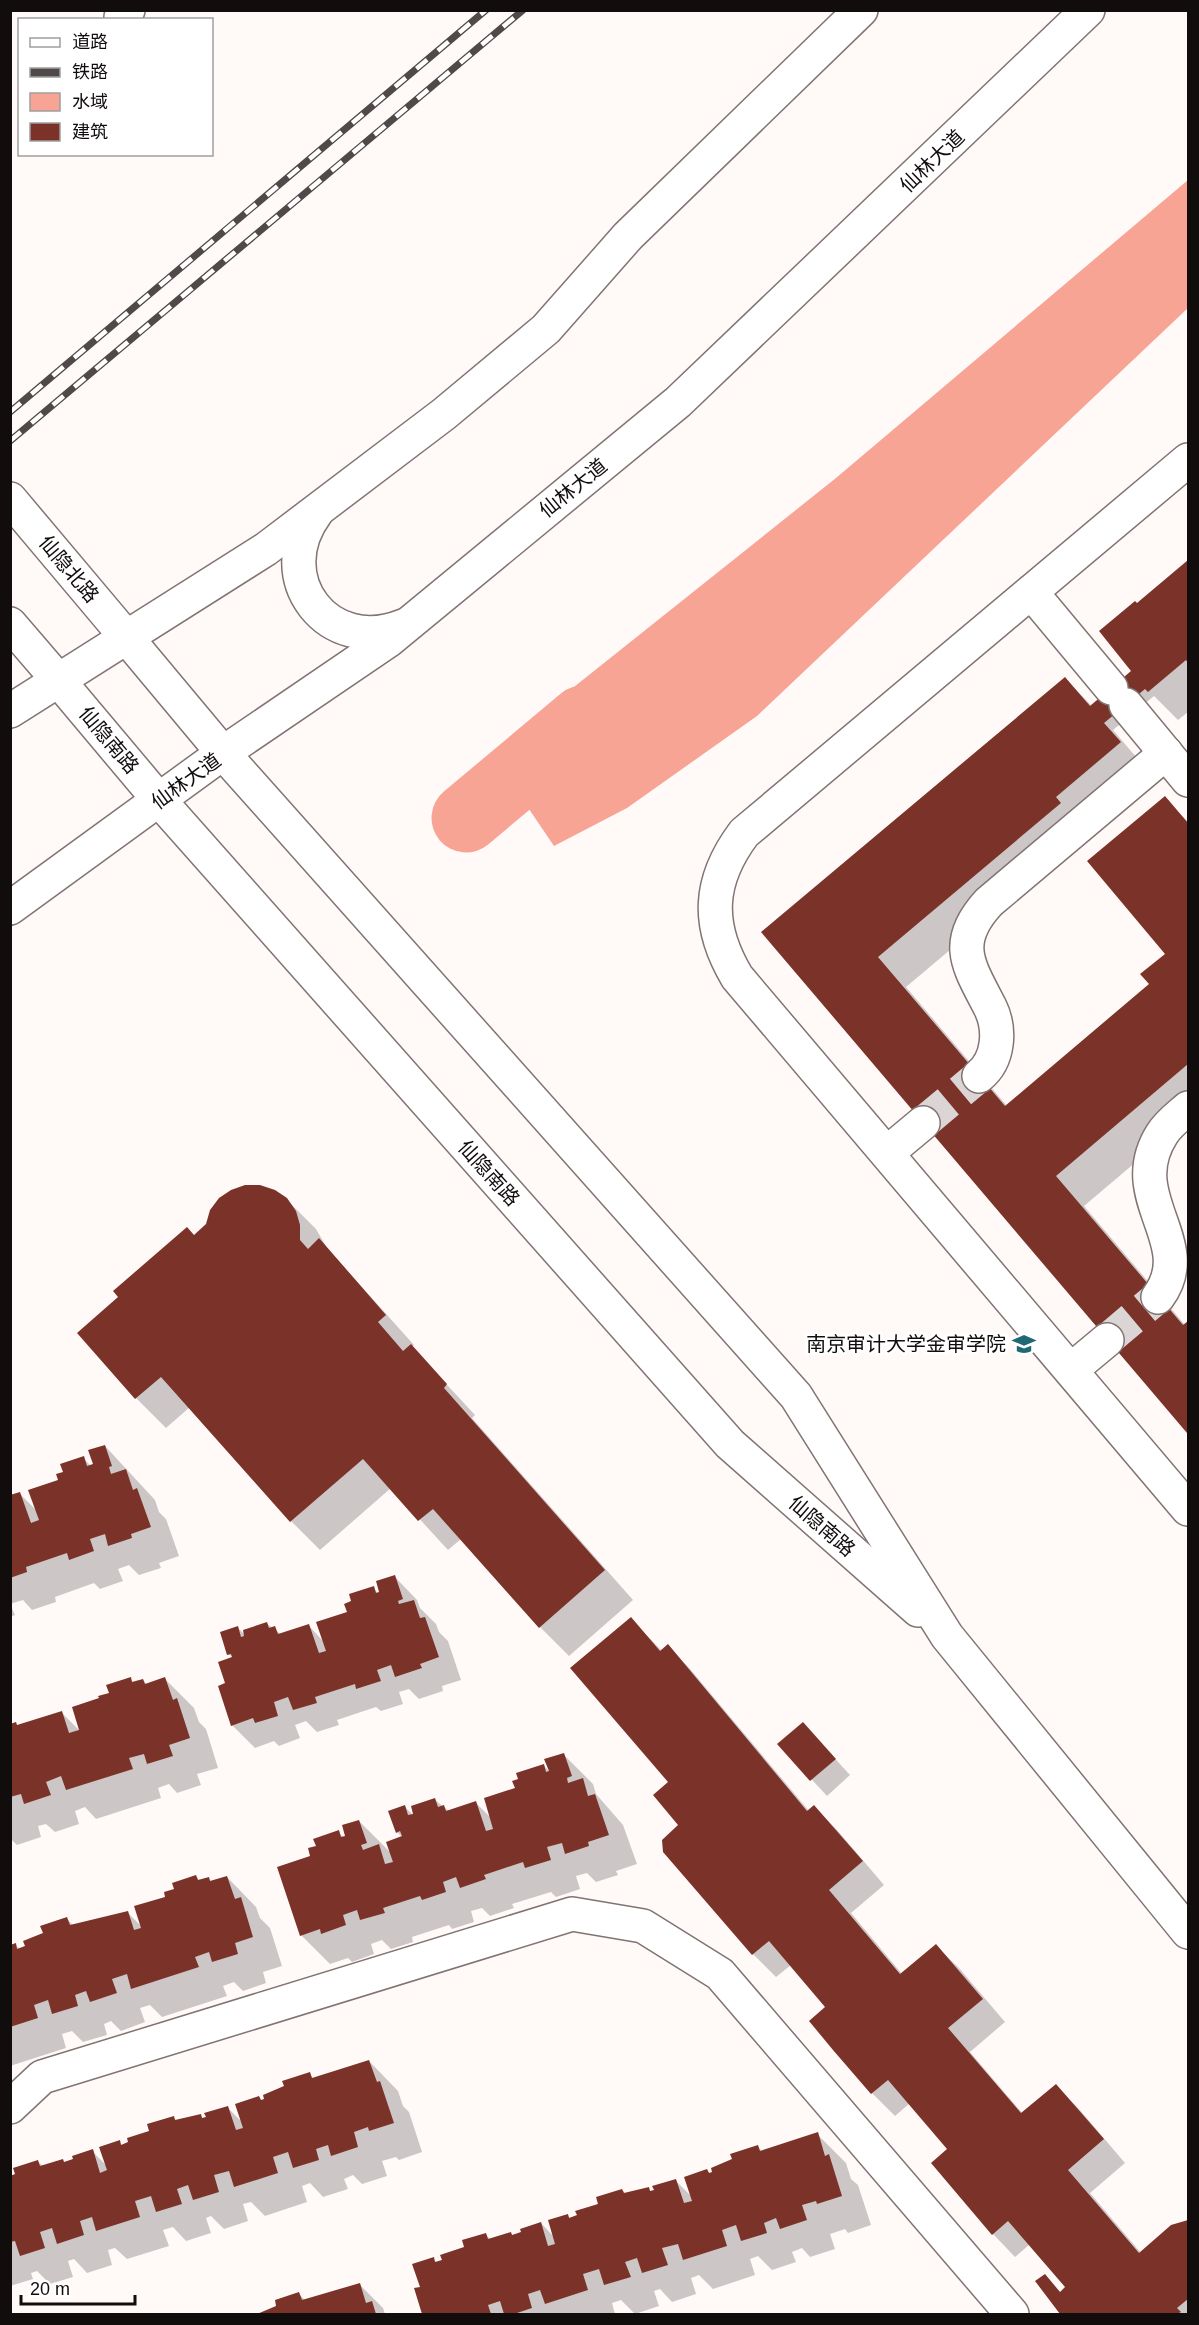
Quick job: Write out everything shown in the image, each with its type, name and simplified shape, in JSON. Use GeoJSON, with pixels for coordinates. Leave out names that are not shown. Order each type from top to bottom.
{"type":"FeatureCollection","features":[{"type":"Feature","properties":{"kind":"main road"},"geometry":{"type":"LineString","coordinates":[[10,711],[266,549],[444,414],[546,329],[628,236],[861,10]]}},
{"type":"Feature","properties":{"kind":"main road","name":"仙林大道"},"geometry":{"type":"LineString","coordinates":[[10,908],[223,753],[389,640],[678,402],[1088,10]]}},
{"type":"Feature","properties":{"kind":"main road"},"geometry":{"type":"LineString","coordinates":[[1183,1492],[1071,1370],[737,976],[719,942],[714,904],[717,884],[732,849],[744,833],[1188,460]]}},
{"type":"Feature","properties":{"kind":"main road","name":"仙隐北路"},"geometry":{"type":"LineString","coordinates":[[10,499],[127,638]]}},
{"type":"Feature","properties":{"kind":"main road"},"geometry":{"type":"LineString","coordinates":[[318,509],[307,525],[300,543],[297,563],[301,582],[309,600],[321,615],[336,625],[354,632],[373,634],[391,631],[408,624]]}},
{"type":"Feature","properties":{"kind":"main road"},"geometry":{"type":"LineString","coordinates":[[1031,592],[1188,780]]}},
{"type":"Feature","properties":{"kind":"main road"},"geometry":{"type":"LineString","coordinates":[[10,624],[59,681]]}},
{"type":"Feature","properties":{"kind":"main road","name":"仙隐南路"},"geometry":{"type":"LineString","coordinates":[[127,638],[223,753],[796,1396],[947,1636],[1188,1932]]}},
{"type":"Feature","properties":{"kind":"main road","name":"仙隐南路"},"geometry":{"type":"LineString","coordinates":[[59,681],[159,800],[730,1444],[947,1636]]}},
{"type":"Feature","properties":{"kind":"main road"},"geometry":{"type":"LineString","coordinates":[[979,1076],[992,1060],[997,1034],[990,1008],[971,972],[967,957],[967,941],[978,913],[1166,753]]}},
{"type":"Feature","properties":{"kind":"main road"},"geometry":{"type":"LineString","coordinates":[[1158,1297],[1169,1287],[1176,1274],[1179,1250],[1174,1226],[1153,1184],[1152,1158],[1162,1132],[1188,1108]]}},
{"type":"Feature","properties":{"kind":"main road"},"geometry":{"type":"LineString","coordinates":[[886,1153],[923,1123]]}},
{"type":"Feature","properties":{"kind":"main road"},"geometry":{"type":"LineString","coordinates":[[1071,1370],[1107,1340]]}},
{"type":"Feature","properties":{"kind":"main road"},"geometry":{"type":"LineString","coordinates":[[10,2107],[42,2077],[572,1914],[643,1926],[720,1974],[1012,2314]]}},
{"type":"Feature","properties":{"kind":"water"},"geometry":{"type":"Polygon","coordinates":[[[1188,180],[1188,308],[757,716],[627,808],[554,846],[491,753],[836,478],[1188,180]]]}},
{"type":"Feature","properties":{"kind":"building"},"geometry":{"type":"Polygon","coordinates":[[[1188,560],[1188,663],[1186,660],[1148,692],[1145,689],[1104,723],[1121,742],[1056,797],[1061,803],[878,957],[1005,1106],[1149,984],[1140,974],[1165,954],[1087,861],[1165,796],[1188,823],[1188,1064],[1056,1176],[1183,1325],[1188,1321],[1187,1433],[761,932],[1065,677],[1090,706],[1131,671],[1099,631],[1135,601],[1137,603],[1188,560]]]}},
{"type":"Feature","properties":{"kind":"building"},"geometry":{"type":"Polygon","coordinates":[[[245,1185],[260,1185],[275,1190],[287,1198],[296,1211],[300,1225],[300,1240],[308,1249],[319,1238],[386,1315],[378,1322],[403,1351],[411,1344],[447,1384],[444,1388],[605,1570],[539,1628],[433,1509],[418,1521],[363,1459],[290,1522],[161,1377],[135,1399],[77,1333],[118,1297],[113,1291],[187,1227],[194,1235],[206,1224],[210,1210],[219,1198],[245,1185]]]}},
{"type":"Feature","properties":{"kind":"building"},"geometry":{"type":"Polygon","coordinates":[[[105,1445],[112,1466],[109,1467],[111,1474],[126,1469],[133,1490],[137,1488],[151,1527],[131,1534],[132,1538],[108,1546],[105,1534],[90,1539],[94,1551],[69,1560],[67,1553],[26,1567],[27,1572],[10,1578],[10,1495],[20,1492],[31,1523],[39,1520],[28,1490],[58,1480],[56,1474],[63,1472],[60,1464],[84,1456],[87,1466],[93,1464],[88,1450],[105,1445]]]}},
{"type":"Feature","properties":{"kind":"building"},"geometry":{"type":"Polygon","coordinates":[[[395,1575],[403,1599],[398,1601],[399,1604],[414,1600],[420,1618],[425,1617],[439,1657],[420,1664],[422,1668],[395,1677],[391,1665],[377,1670],[381,1681],[356,1689],[355,1684],[315,1697],[317,1703],[293,1710],[288,1697],[274,1702],[278,1716],[255,1723],[253,1718],[231,1726],[218,1686],[225,1683],[218,1662],[232,1657],[231,1654],[227,1655],[220,1632],[238,1626],[241,1637],[244,1636],[243,1630],[267,1622],[269,1628],[275,1626],[278,1634],[309,1624],[319,1653],[326,1651],[316,1622],[347,1612],[344,1604],[351,1601],[349,1594],[374,1586],[376,1593],[379,1592],[376,1581],[395,1575]]]}},
{"type":"Feature","properties":{"kind":"building"},"geometry":{"type":"Polygon","coordinates":[[[631,1617],[660,1651],[668,1644],[807,1811],[814,1805],[863,1861],[829,1890],[900,1974],[936,1944],[983,1999],[948,2028],[1021,2113],[1056,2084],[1104,2139],[1068,2170],[1139,2253],[1171,2225],[1188,2220],[1188,2299],[1177,2308],[1181,2312],[1177,2314],[1060,2314],[1035,2281],[1045,2274],[1060,2292],[1065,2287],[1008,2221],[992,2235],[931,2163],[947,2149],[888,2080],[871,2094],[833,2050],[809,2021],[825,2007],[769,1941],[752,1955],[663,1852],[662,1840],[678,1825],[653,1795],[668,1782],[570,1668],[631,1617]]]}},
{"type":"Feature","properties":{"kind":"building"},"geometry":{"type":"Polygon","coordinates":[[[131,1677],[132,1682],[143,1679],[145,1684],[165,1677],[173,1700],[177,1698],[190,1738],[169,1745],[173,1756],[147,1764],[144,1754],[129,1758],[133,1769],[66,1790],[61,1776],[46,1782],[51,1795],[24,1804],[21,1794],[10,1797],[10,1724],[16,1722],[17,1725],[62,1711],[69,1733],[79,1730],[72,1707],[109,1693],[106,1685],[131,1677]]]}},
{"type":"Feature","properties":{"kind":"building"},"geometry":{"type":"Polygon","coordinates":[[[803,1722],[836,1759],[810,1781],[777,1744],[803,1722]]]}},
{"type":"Feature","properties":{"kind":"building"},"geometry":{"type":"Polygon","coordinates":[[[564,1753],[572,1776],[567,1778],[568,1783],[583,1778],[588,1796],[595,1794],[609,1835],[588,1842],[589,1846],[565,1854],[562,1843],[547,1847],[551,1860],[525,1868],[523,1862],[484,1875],[486,1879],[460,1888],[456,1877],[443,1882],[446,1892],[422,1900],[420,1896],[383,1908],[385,1913],[360,1920],[357,1910],[343,1915],[346,1925],[321,1934],[320,1929],[300,1936],[277,1867],[310,1856],[308,1848],[316,1846],[313,1839],[339,1830],[341,1837],[345,1836],[342,1825],[359,1820],[367,1843],[361,1845],[363,1850],[379,1844],[385,1864],[393,1862],[386,1842],[402,1836],[400,1831],[396,1833],[388,1811],[405,1805],[408,1815],[413,1814],[411,1806],[435,1798],[438,1807],[444,1805],[446,1811],[476,1801],[486,1831],[493,1829],[484,1798],[515,1788],[512,1781],[518,1779],[516,1773],[544,1764],[546,1772],[549,1771],[544,1759],[564,1753]]]}},
{"type":"Feature","properties":{"kind":"building"},"geometry":{"type":"Polygon","coordinates":[[[196,1875],[198,1880],[209,1877],[210,1881],[227,1876],[235,1899],[241,1897],[253,1937],[235,1943],[238,1954],[212,1962],[209,1952],[195,1957],[199,1967],[131,1989],[127,1974],[112,1979],[117,1993],[90,2002],[86,1991],[75,1995],[78,2006],[52,2014],[48,2000],[34,2005],[38,2018],[10,2027],[10,1945],[16,1943],[17,1949],[25,1946],[23,1941],[43,1933],[40,1926],[67,1917],[70,1925],[128,1911],[134,1930],[141,1928],[134,1906],[165,1897],[164,1892],[174,1889],[172,1883],[196,1875]]]}},
{"type":"Feature","properties":{"kind":"building"},"geometry":{"type":"Polygon","coordinates":[[[369,2060],[377,2082],[380,2081],[394,2123],[369,2131],[368,2127],[354,2132],[358,2147],[331,2156],[328,2145],[316,2149],[319,2160],[293,2168],[288,2152],[273,2157],[278,2173],[234,2187],[229,2171],[214,2175],[219,2192],[193,2200],[188,2185],[177,2189],[182,2204],[156,2212],[151,2196],[135,2201],[140,2217],[96,2231],[92,2217],[80,2221],[84,2235],[57,2244],[52,2228],[40,2232],[45,2248],[20,2256],[15,2241],[10,2242],[10,2176],[15,2174],[13,2168],[38,2160],[40,2166],[63,2159],[64,2162],[73,2159],[72,2156],[93,2149],[100,2173],[107,2170],[99,2147],[120,2140],[121,2145],[128,2142],[127,2138],[149,2131],[147,2124],[174,2116],[175,2120],[201,2114],[202,2118],[206,2117],[204,2113],[228,2106],[236,2130],[243,2128],[235,2104],[259,2096],[261,2100],[264,2099],[263,2095],[284,2086],[282,2081],[310,2072],[312,2078],[369,2060]]]}},
{"type":"Feature","properties":{"kind":"building"},"geometry":{"type":"Polygon","coordinates":[[[818,2132],[825,2156],[829,2154],[842,2196],[817,2204],[816,2201],[802,2205],[807,2220],[780,2229],[776,2218],[764,2223],[767,2233],[741,2241],[736,2225],[722,2230],[727,2246],[683,2260],[678,2244],[662,2248],[668,2265],[642,2273],[637,2258],[625,2262],[631,2277],[604,2285],[599,2269],[583,2274],[588,2290],[545,2304],[540,2290],[528,2294],[532,2308],[514,2314],[504,2314],[500,2301],[488,2305],[491,2314],[422,2314],[414,2288],[420,2287],[412,2264],[434,2257],[435,2262],[442,2260],[440,2255],[464,2247],[462,2240],[486,2233],[488,2239],[511,2232],[512,2235],[521,2232],[520,2229],[541,2222],[548,2246],[555,2244],[548,2220],[568,2214],[569,2218],[577,2215],[575,2211],[598,2204],[596,2197],[622,2189],[624,2193],[649,2187],[650,2191],[654,2190],[652,2186],[676,2179],[684,2203],[692,2201],[684,2177],[707,2169],[709,2173],[712,2172],[711,2168],[732,2159],[730,2154],[758,2145],[760,2151],[818,2132]]]}},
{"type":"Feature","properties":{"kind":"building"},"geometry":{"type":"Polygon","coordinates":[[[360,2283],[366,2303],[372,2301],[376,2314],[257,2314],[276,2306],[275,2300],[299,2292],[302,2300],[360,2283]]]}},
{"type":"Feature","properties":{"kind":"waterway"},"geometry":{"type":"LineString","coordinates":[[466,818],[583,720]]}},
{"type":"Feature","properties":{"kind":"tunnel"},"geometry":{"type":"LineString","coordinates":[[923,1123],[979,1076]]}},
{"type":"Feature","properties":{"kind":"tunnel"},"geometry":{"type":"LineString","coordinates":[[1107,1340],[1158,1297]]}},
{"type":"Feature","properties":{"kind":"railway"},"geometry":{"type":"LineString","coordinates":[[10,412],[486,10]]}},
{"type":"Feature","properties":{"kind":"railway"},"geometry":{"type":"LineString","coordinates":[[10,441],[523,10]]}},
{"type":"Feature","properties":{"kind":"place","name":"南京审计大学金审学院"},"geometry":{"type":"Point","coordinates":[1024,1344]}}]}
